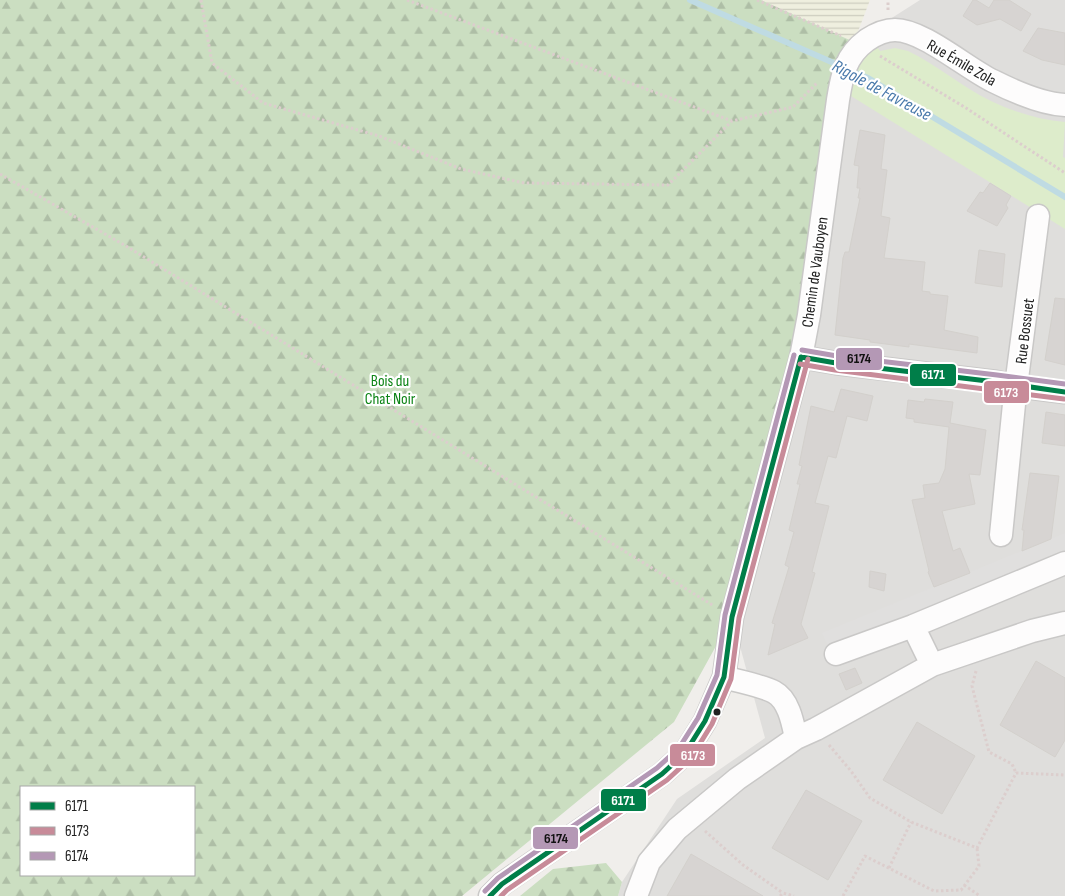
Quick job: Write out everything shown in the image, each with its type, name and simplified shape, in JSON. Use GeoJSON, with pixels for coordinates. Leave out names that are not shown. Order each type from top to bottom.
{"type":"FeatureCollection","features":[{"type":"Feature","properties":{"kind":"street","name":"Rue Émile Zola"},"geometry":{"type":"LineString","coordinates":[[848,59],[877,33],[897,30],[912,34],[992,81],[1026,96],[1065,105]]}},
{"type":"Feature","properties":{"kind":"street","name":"Chemin de Vauboyen"},"geometry":{"type":"LineString","coordinates":[[490,896],[502,884],[662,774],[685,753],[705,721],[724,677],[732,617],[801,357],[848,59]]}},
{"type":"Feature","properties":{"kind":"street","name":"Rue Bossuet"},"geometry":{"type":"LineString","coordinates":[[1001,536],[1016,386],[1038,216]]}},
{"type":"Feature","properties":{"kind":"street"},"geometry":{"type":"LineString","coordinates":[[801,357],[1065,392]]}},
{"type":"Feature","properties":{"kind":"street"},"geometry":{"type":"LineString","coordinates":[[836,654],[913,626],[1065,563]]}},
{"type":"Feature","properties":{"kind":"street"},"geometry":{"type":"LineString","coordinates":[[636,896],[649,862],[677,829],[737,779],[796,738],[816,729],[932,665],[1065,622]]}},
{"type":"Feature","properties":{"kind":"street"},"geometry":{"type":"LineString","coordinates":[[913,626],[932,665]]}},
{"type":"Feature","properties":{"kind":"street"},"geometry":{"type":"LineString","coordinates":[[724,677],[775,692],[785,704],[796,738]]}},
{"type":"Feature","properties":{"kind":"path"},"geometry":{"type":"LineString","coordinates":[[201,0],[212,63],[263,103],[379,136],[461,169],[524,183],[668,185],[732,121],[793,107],[828,72],[848,59]]}},
{"type":"Feature","properties":{"kind":"path"},"geometry":{"type":"LineString","coordinates":[[407,0],[732,121]]}},
{"type":"Feature","properties":{"kind":"path"},"geometry":{"type":"LineString","coordinates":[[757,0],[848,59],[907,71],[1065,173]]}},
{"type":"Feature","properties":{"kind":"path"},"geometry":{"type":"LineString","coordinates":[[0,174],[126,246],[732,617]]}},
{"type":"Feature","properties":{"kind":"path"},"geometry":{"type":"LineString","coordinates":[[968,652],[976,673],[972,686],[989,752],[1012,764],[1016,773]]}},
{"type":"Feature","properties":{"kind":"path"},"geometry":{"type":"LineString","coordinates":[[816,729],[851,771],[870,798],[911,822],[977,848]]}},
{"type":"Feature","properties":{"kind":"path"},"geometry":{"type":"LineString","coordinates":[[1016,773],[1065,775]]}},
{"type":"Feature","properties":{"kind":"path"},"geometry":{"type":"LineString","coordinates":[[843,896],[865,856],[934,891],[961,890],[979,866],[977,848],[1016,773]]}},
{"type":"Feature","properties":{"kind":"path"},"geometry":{"type":"LineString","coordinates":[[888,868],[911,822]]}},
{"type":"Feature","properties":{"kind":"path"},"geometry":{"type":"LineString","coordinates":[[702,828],[743,865],[781,894],[794,896]]}},
{"type":"Feature","properties":{"kind":"path"},"geometry":{"type":"LineString","coordinates":[[964,885],[980,896]]}},
{"type":"Feature","properties":{"kind":"shaded area"},"geometry":{"type":"Polygon","coordinates":[[[920,0],[1065,0],[1065,896],[618,896],[622,882],[677,799],[765,738],[732,617],[854,42],[920,0]]]}},
{"type":"Feature","properties":{"kind":"shaded area"},"geometry":{"type":"Polygon","coordinates":[[[1065,533],[1065,575],[854,661],[835,663],[822,633],[1065,533]]]}},
{"type":"Feature","properties":{"kind":"green space","name":"Bois du Chat Noir"},"geometry":{"type":"Polygon","coordinates":[[[0,0],[761,0],[854,42],[809,315],[732,617],[674,722],[462,896],[0,896],[0,0]]]}},
{"type":"Feature","properties":{"kind":"green space"},"geometry":{"type":"Polygon","coordinates":[[[761,0],[870,0],[854,42],[761,0]]]}},
{"type":"Feature","properties":{"kind":"green space"},"geometry":{"type":"Polygon","coordinates":[[[875,44],[880,51],[895,48],[908,51],[980,95],[1009,109],[1027,115],[1065,122],[1063,157],[1065,158],[1065,229],[851,96],[853,73],[859,61],[875,44]]]}},
{"type":"Feature","properties":{"kind":"green space"},"geometry":{"type":"Polygon","coordinates":[[[606,863],[622,882],[618,896],[520,896],[553,869],[606,863]]]}},
{"type":"Feature","properties":{"kind":"building"},"geometry":{"type":"Polygon","coordinates":[[[973,0],[989,8],[994,0],[1009,0],[1031,14],[1021,31],[1000,19],[977,25],[963,16],[973,0]]]}},
{"type":"Feature","properties":{"kind":"building"},"geometry":{"type":"Polygon","coordinates":[[[1038,28],[1065,33],[1065,65],[1042,60],[1023,51],[1038,28]]]}},
{"type":"Feature","properties":{"kind":"building"},"geometry":{"type":"Polygon","coordinates":[[[860,130],[885,135],[881,169],[887,170],[881,216],[890,218],[884,258],[925,262],[922,291],[948,296],[944,330],[978,337],[977,353],[909,344],[909,347],[835,335],[843,258],[845,252],[849,252],[860,198],[858,198],[860,188],[857,188],[859,166],[854,165],[860,130]]]}},
{"type":"Feature","properties":{"kind":"building"},"geometry":{"type":"Polygon","coordinates":[[[990,183],[1011,196],[1006,205],[1008,208],[997,226],[967,211],[980,192],[983,193],[990,183]]]}},
{"type":"Feature","properties":{"kind":"building"},"geometry":{"type":"Polygon","coordinates":[[[979,250],[1005,254],[1002,287],[975,283],[979,250]]]}},
{"type":"Feature","properties":{"kind":"building"},"geometry":{"type":"Polygon","coordinates":[[[1055,298],[1065,299],[1065,365],[1045,360],[1055,298]]]}},
{"type":"Feature","properties":{"kind":"building"},"geometry":{"type":"Polygon","coordinates":[[[841,389],[873,396],[867,421],[847,416],[836,458],[828,456],[815,503],[829,506],[812,572],[815,573],[801,624],[808,638],[768,655],[775,624],[772,623],[789,567],[785,565],[794,532],[789,530],[800,484],[797,484],[802,466],[799,465],[811,406],[834,412],[841,389]]]}},
{"type":"Feature","properties":{"kind":"building"},"geometry":{"type":"Polygon","coordinates":[[[925,399],[953,402],[950,423],[986,430],[980,475],[969,474],[975,504],[942,511],[953,551],[960,548],[970,573],[934,587],[928,572],[912,500],[925,498],[923,485],[939,483],[945,469],[949,427],[914,422],[914,419],[906,418],[908,400],[924,402],[925,399]]]}},
{"type":"Feature","properties":{"kind":"building"},"geometry":{"type":"Polygon","coordinates":[[[1046,412],[1065,415],[1065,446],[1042,443],[1046,412]]]}},
{"type":"Feature","properties":{"kind":"building"},"geometry":{"type":"Polygon","coordinates":[[[1030,473],[1059,476],[1051,539],[1022,551],[1024,530],[1022,530],[1030,473]]]}},
{"type":"Feature","properties":{"kind":"building"},"geometry":{"type":"Polygon","coordinates":[[[870,571],[886,574],[884,591],[869,587],[870,571]]]}},
{"type":"Feature","properties":{"kind":"building"},"geometry":{"type":"Polygon","coordinates":[[[1036,661],[1065,678],[1065,740],[1055,757],[1000,725],[1036,661]]]}},
{"type":"Feature","properties":{"kind":"building"},"geometry":{"type":"Polygon","coordinates":[[[855,668],[862,683],[846,690],[839,674],[855,668]]]}},
{"type":"Feature","properties":{"kind":"building"},"geometry":{"type":"Polygon","coordinates":[[[917,722],[975,756],[942,814],[883,780],[917,722]]]}},
{"type":"Feature","properties":{"kind":"building"},"geometry":{"type":"Polygon","coordinates":[[[806,790],[862,821],[828,880],[772,848],[806,790]]]}},
{"type":"Feature","properties":{"kind":"building"},"geometry":{"type":"Polygon","coordinates":[[[691,854],[763,896],[667,896],[691,854]]]}},
{"type":"Feature","properties":{"kind":"waterway","name":"Rigole de Favreuse"},"geometry":{"type":"LineString","coordinates":[[690,0],[868,78],[1065,197]]}},
{"type":"Feature","properties":{"kind":"transit line","name":"6174"},"geometry":{"type":"LineString","coordinates":[[802,350],[1065,384]]}},
{"type":"Feature","properties":{"kind":"transit line","name":"6174"},"geometry":{"type":"LineString","coordinates":[[485,891],[498,878],[657,768],[679,748],[698,718],[717,675],[725,615],[794,355]]}},
{"type":"Feature","properties":{"kind":"transit line","name":"6171"},"geometry":{"type":"LineString","coordinates":[[801,357],[1065,392]]}},
{"type":"Feature","properties":{"kind":"transit line","name":"6171"},"geometry":{"type":"LineString","coordinates":[[490,896],[502,884],[662,774],[685,753],[705,721],[724,677],[732,617],[801,357]]}},
{"type":"Feature","properties":{"kind":"transit line","name":"6173"},"geometry":{"type":"LineString","coordinates":[[501,896],[667,780],[691,758],[712,724],[731,679],[739,618],[808,359]]}},
{"type":"Feature","properties":{"kind":"transit line","name":"6173"},"geometry":{"type":"LineString","coordinates":[[800,364],[1064,399]]}}]}
